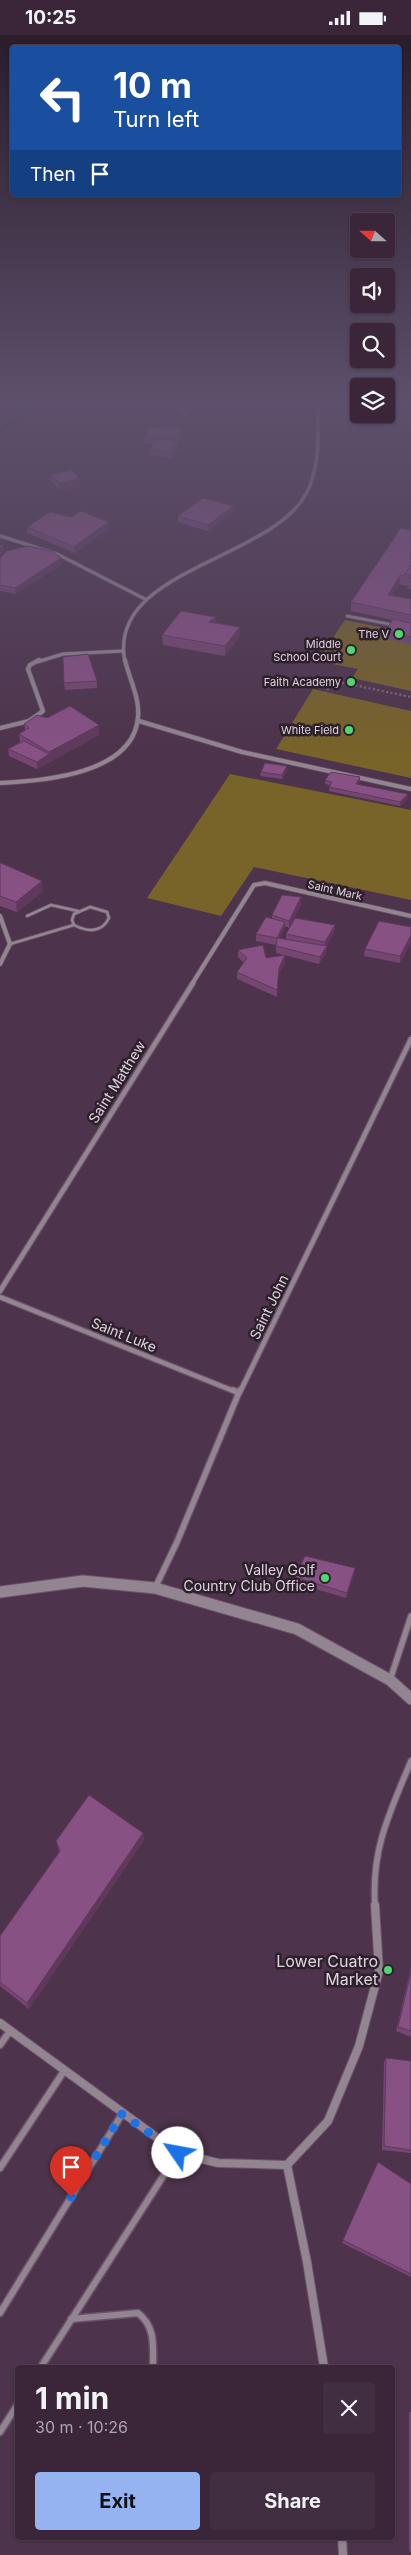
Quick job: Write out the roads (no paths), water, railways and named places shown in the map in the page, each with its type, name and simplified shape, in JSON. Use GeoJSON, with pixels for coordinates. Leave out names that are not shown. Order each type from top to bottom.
{"type":"FeatureCollection","features":[{"type":"Feature","properties":{"kind":"street"},"geometry":{"type":"LineString","coordinates":[[0,783],[51,779],[89,769],[124,747],[133,735],[139,721],[140,711],[124,663],[125,633],[131,619],[145,599],[175,579],[240,548],[275,523]]}},
{"type":"Feature","properties":{"kind":"street"},"geometry":{"type":"LineString","coordinates":[[0,536],[26,541],[88,567],[145,599]]}},
{"type":"Feature","properties":{"kind":"street"},"geometry":{"type":"LineString","coordinates":[[0,728],[29,721],[39,716],[43,711],[28,669],[30,665],[62,655],[123,651]]}},
{"type":"Feature","properties":{"kind":"street"},"geometry":{"type":"LineString","coordinates":[[139,721],[242,752],[411,789]]}},
{"type":"Feature","properties":{"kind":"street","name":"Saint Mark"},"geometry":{"type":"LineString","coordinates":[[254,885],[265,883],[411,915]]}},
{"type":"Feature","properties":{"kind":"street","name":"Saint Matthew"},"geometry":{"type":"LineString","coordinates":[[0,1291],[254,885]]}},
{"type":"Feature","properties":{"kind":"street"},"geometry":{"type":"LineString","coordinates":[[0,916],[10,944],[0,964]]}},
{"type":"Feature","properties":{"kind":"street","name":"Saint John"},"geometry":{"type":"LineString","coordinates":[[155,1588],[177,1542],[239,1393],[411,1039]]}},
{"type":"Feature","properties":{"kind":"street","name":"Saint Luke"},"geometry":{"type":"LineString","coordinates":[[0,1297],[239,1393]]}},
{"type":"Feature","properties":{"kind":"street"},"geometry":{"type":"LineString","coordinates":[[0,1592],[83,1581],[155,1588],[296,1629],[390,1680],[411,1699]]}},
{"type":"Feature","properties":{"kind":"street"},"geometry":{"type":"LineString","coordinates":[[390,1680],[411,1617]]}},
{"type":"Feature","properties":{"kind":"street"},"geometry":{"type":"LineString","coordinates":[[0,2023],[122,2114],[178,2153],[218,2163],[286,2165],[328,2121],[359,2047],[379,1971],[372,1879],[380,1838],[411,1761]]}},
{"type":"Feature","properties":{"kind":"street"},"geometry":{"type":"LineString","coordinates":[[0,2045],[10,2031]]}},
{"type":"Feature","properties":{"kind":"street"},"geometry":{"type":"LineString","coordinates":[[0,2168],[64,2071]]}},
{"type":"Feature","properties":{"kind":"street"},"geometry":{"type":"LineString","coordinates":[[0,2313],[122,2114]]}},
{"type":"Feature","properties":{"kind":"street"},"geometry":{"type":"LineString","coordinates":[[42,2365],[178,2153]]}},
{"type":"Feature","properties":{"kind":"street"},"geometry":{"type":"LineString","coordinates":[[286,2165],[307,2262],[324,2365]]}},
{"type":"Feature","properties":{"kind":"street"},"geometry":{"type":"LineString","coordinates":[[71,2319],[138,2313],[146,2318],[152,2326],[153,2365]]}},
{"type":"Feature","properties":{"kind":"street"},"geometry":{"type":"LineString","coordinates":[[0,2432],[15,2410]]}},
{"type":"Feature","properties":{"kind":"street"},"geometry":{"type":"LineString","coordinates":[[342,2540],[343,2555]]}},
{"type":"Feature","properties":{"kind":"lane"},"geometry":{"type":"LineString","coordinates":[[347,616],[402,627]]}},
{"type":"Feature","properties":{"kind":"lane"},"geometry":{"type":"LineString","coordinates":[[27,916],[51,905],[78,911],[90,907],[99,908],[106,912],[109,918],[107,924],[91,931],[81,930],[74,925],[72,920],[78,911]]}},
{"type":"Feature","properties":{"kind":"lane"},"geometry":{"type":"LineString","coordinates":[[10,944],[30,940],[74,925]]}},
{"type":"Feature","properties":{"kind":"place","name":"The V"},"geometry":{"type":"Point","coordinates":[399,634]}},
{"type":"Feature","properties":{"kind":"place","name":"Middle School Court"},"geometry":{"type":"Point","coordinates":[351,650]}},
{"type":"Feature","properties":{"kind":"place","name":"Faith Academy"},"geometry":{"type":"Point","coordinates":[351,682]}},
{"type":"Feature","properties":{"kind":"place","name":"White Field"},"geometry":{"type":"Point","coordinates":[349,730]}},
{"type":"Feature","properties":{"kind":"place","name":"Valley Golf Country Club Office"},"geometry":{"type":"Point","coordinates":[325,1578]}},
{"type":"Feature","properties":{"kind":"place","name":"Lower Cuatro Market"},"geometry":{"type":"Point","coordinates":[388,1970]}}]}
